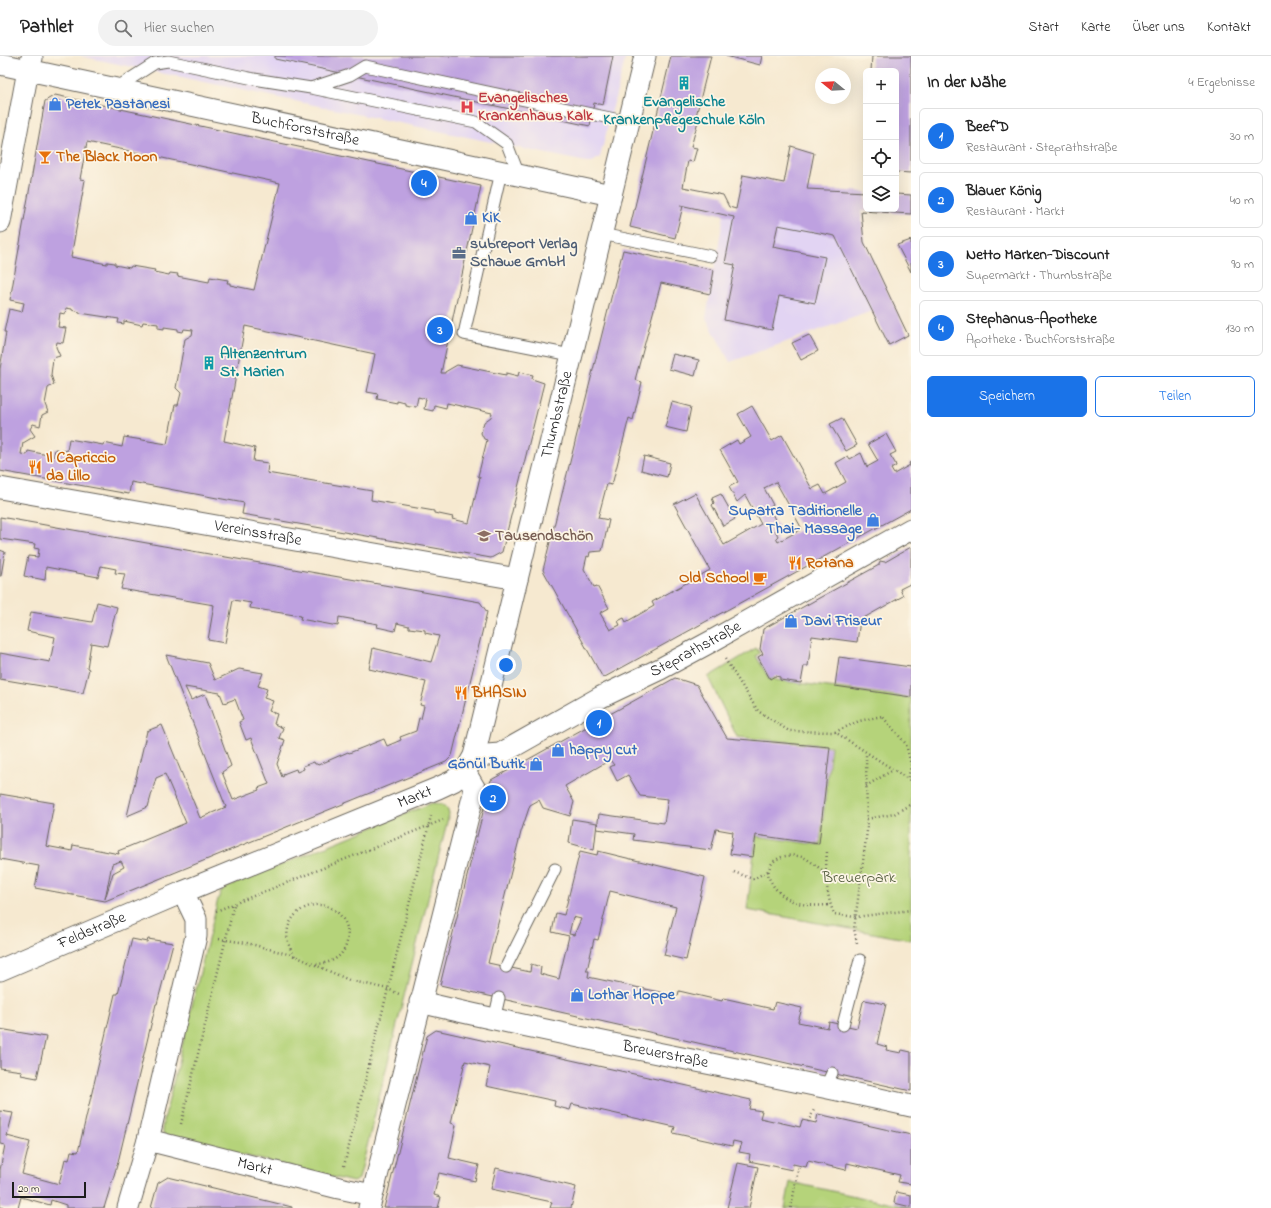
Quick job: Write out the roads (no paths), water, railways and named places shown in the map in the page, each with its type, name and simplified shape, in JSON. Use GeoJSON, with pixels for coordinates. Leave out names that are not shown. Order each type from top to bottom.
{"type":"FeatureCollection","features":[{"type":"Feature","properties":{"kind":"street","name":"Thumbstraße"},"geometry":{"type":"LineString","coordinates":[[470,764],[517,579],[645,56]]}},
{"type":"Feature","properties":{"kind":"street","name":"Buchforststraße"},"geometry":{"type":"LineString","coordinates":[[0,64],[30,63],[116,89],[611,195]]}},
{"type":"Feature","properties":{"kind":"street"},"geometry":{"type":"LineString","coordinates":[[0,220],[30,63]]}},
{"type":"Feature","properties":{"kind":"street","name":"Vereinsstraße"},"geometry":{"type":"LineString","coordinates":[[0,488],[517,579]]}},
{"type":"Feature","properties":{"kind":"street","name":"Steprathstraße"},"geometry":{"type":"LineString","coordinates":[[470,764],[500,754],[601,697],[660,669],[911,529]]}},
{"type":"Feature","properties":{"kind":"street","name":"Markt"},"geometry":{"type":"LineString","coordinates":[[183,892],[438,788],[454,780],[470,764]]}},
{"type":"Feature","properties":{"kind":"street","name":"Markt"},"geometry":{"type":"LineString","coordinates":[[148,1140],[339,1188],[370,1201],[470,809],[474,789],[470,764]]}},
{"type":"Feature","properties":{"kind":"street"},"geometry":{"type":"LineString","coordinates":[[128,1208],[148,1140],[196,928],[183,892]]}},
{"type":"Feature","properties":{"kind":"street","name":"Feldstraße"},"geometry":{"type":"LineString","coordinates":[[0,970],[183,892]]}},
{"type":"Feature","properties":{"kind":"street","name":"Breuerstraße"},"geometry":{"type":"LineString","coordinates":[[420,1002],[494,1020],[829,1080],[911,1106]]}},
{"type":"Feature","properties":{"kind":"lane"},"geometry":{"type":"LineString","coordinates":[[116,89],[155,63],[168,61],[254,79],[311,88],[476,122],[507,144],[510,173],[464,334],[571,355]]}},
{"type":"Feature","properties":{"kind":"lane"},"geometry":{"type":"LineString","coordinates":[[311,88],[350,75],[365,66],[629,122]]}},
{"type":"Feature","properties":{"kind":"lane"},"geometry":{"type":"LineString","coordinates":[[601,234],[711,256]]}},
{"type":"Feature","properties":{"kind":"lane"},"geometry":{"type":"LineString","coordinates":[[506,967],[555,869]]}},
{"type":"Feature","properties":{"kind":"lane"},"geometry":{"type":"LineString","coordinates":[[843,1025],[860,960]]}},
{"type":"Feature","properties":{"kind":"lane"},"geometry":{"type":"LineString","coordinates":[[494,1020],[499,998]]}},
{"type":"Feature","properties":{"kind":"place","name":"Evangelische Krankenpflegeschule Köln"},"geometry":{"type":"Point","coordinates":[684,83]}},
{"type":"Feature","properties":{"kind":"place","name":"Petek Pastanesi"},"geometry":{"type":"Point","coordinates":[55,104]}},
{"type":"Feature","properties":{"kind":"place","name":"Evangelisches Krankenhaus Kalk"},"geometry":{"type":"Point","coordinates":[467,107]}},
{"type":"Feature","properties":{"kind":"place","name":"The Black Moon"},"geometry":{"type":"Point","coordinates":[45,157]}},
{"type":"Feature","properties":{"kind":"place","name":"Stephanus-Apotheke"},"geometry":{"type":"Point","coordinates":[424,183]}},
{"type":"Feature","properties":{"kind":"place","name":"KiK"},"geometry":{"type":"Point","coordinates":[471,218]}},
{"type":"Feature","properties":{"kind":"place","name":"subreport Verlag Schawe GmbH"},"geometry":{"type":"Point","coordinates":[459,253]}},
{"type":"Feature","properties":{"kind":"place","name":"Netto Marken-Discount"},"geometry":{"type":"Point","coordinates":[440,330]}},
{"type":"Feature","properties":{"kind":"place","name":"Altenzentrum St. Marien"},"geometry":{"type":"Point","coordinates":[209,363]}},
{"type":"Feature","properties":{"kind":"place","name":"Il Capriccio da Lillo"},"geometry":{"type":"Point","coordinates":[35,467]}},
{"type":"Feature","properties":{"kind":"place","name":"Supatra Taditionelle Thai- Massage"},"geometry":{"type":"Point","coordinates":[873,520]}},
{"type":"Feature","properties":{"kind":"place","name":"Tausendschön"},"geometry":{"type":"Point","coordinates":[484,536]}},
{"type":"Feature","properties":{"kind":"place","name":"Rotana"},"geometry":{"type":"Point","coordinates":[795,563]}},
{"type":"Feature","properties":{"kind":"place","name":"Old School"},"geometry":{"type":"Point","coordinates":[760,578]}},
{"type":"Feature","properties":{"kind":"place","name":"Davi Friseur"},"geometry":{"type":"Point","coordinates":[791,621]}},
{"type":"Feature","properties":{"kind":"place","name":"BHASIN"},"geometry":{"type":"Point","coordinates":[461,693]}},
{"type":"Feature","properties":{"kind":"place","name":"Beef'D"},"geometry":{"type":"Point","coordinates":[599,723]}},
{"type":"Feature","properties":{"kind":"place","name":"happy cut"},"geometry":{"type":"Point","coordinates":[558,750]}},
{"type":"Feature","properties":{"kind":"place","name":"Gönül Butik"},"geometry":{"type":"Point","coordinates":[536,764]}},
{"type":"Feature","properties":{"kind":"place","name":"Blauer König"},"geometry":{"type":"Point","coordinates":[493,798]}},
{"type":"Feature","properties":{"kind":"place","name":"Lothar Hoppe"},"geometry":{"type":"Point","coordinates":[577,995]}},
{"type":"Feature","properties":{"kind":"park label","name":"Breuerpark"},"geometry":{"type":"Point","coordinates":[859,878]}}]}
